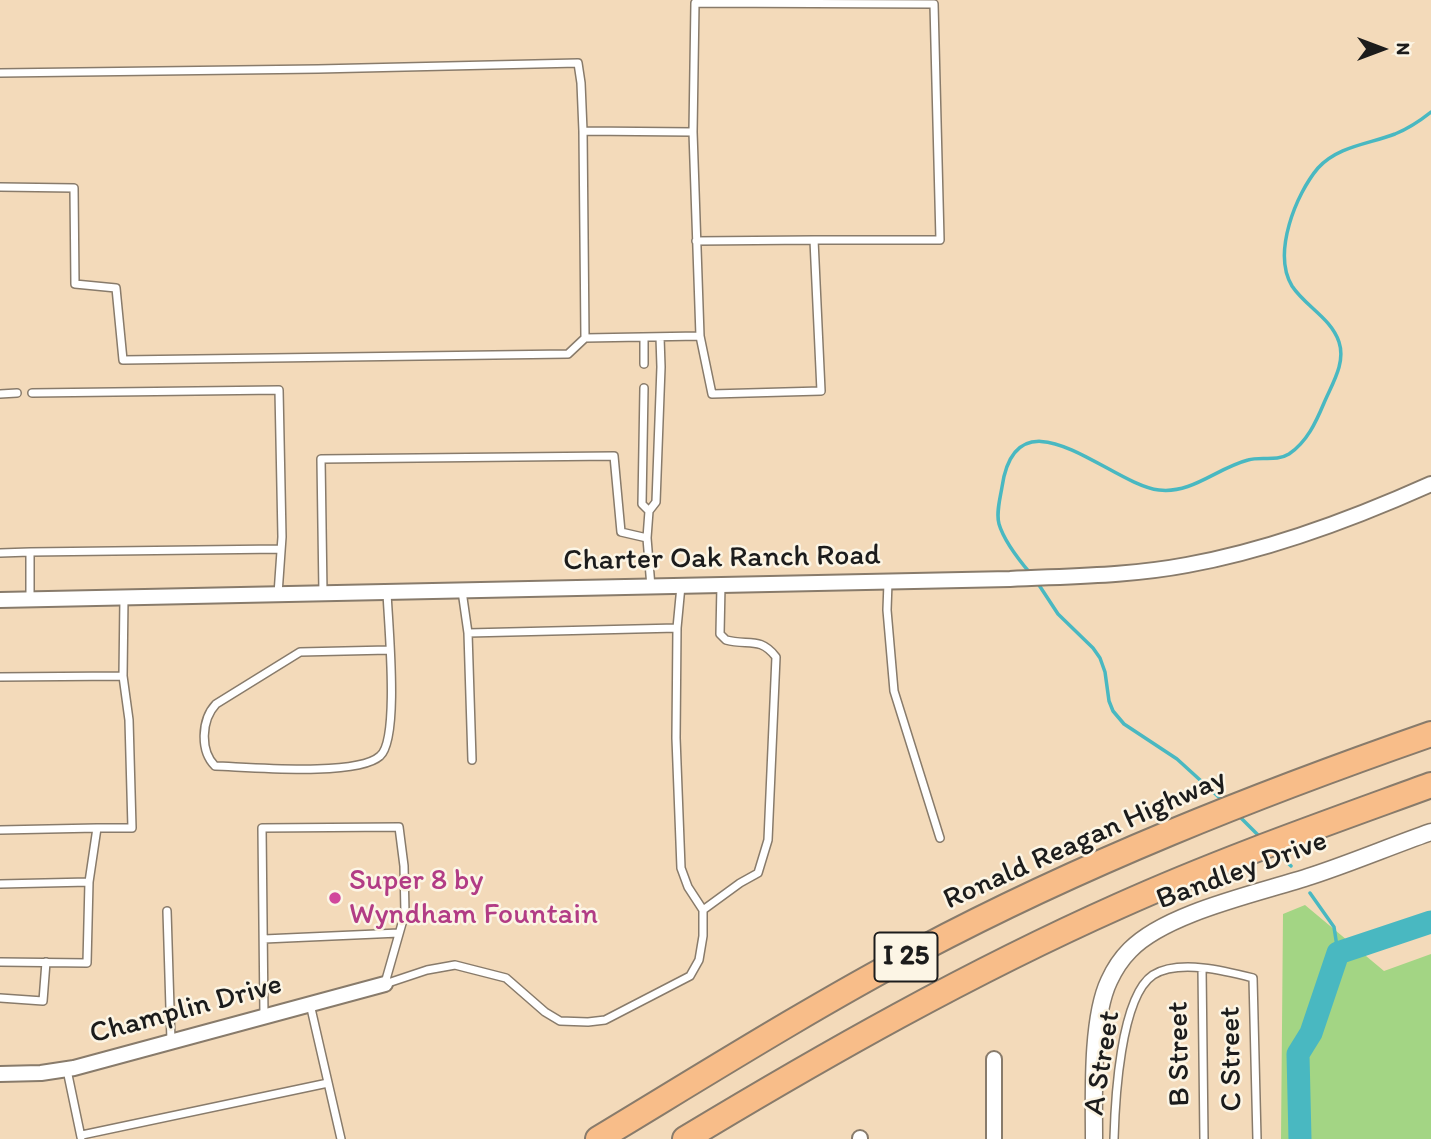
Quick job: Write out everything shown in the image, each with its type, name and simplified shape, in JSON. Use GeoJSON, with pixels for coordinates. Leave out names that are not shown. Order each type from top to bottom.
{"type":"FeatureCollection","features":[{"type":"Feature","properties":{"kind":"highway","name":"Ronald Reagan Highway"},"geometry":{"type":"LineString","coordinates":[[598,1139],[807,1012],[919,951],[1095,865],[1266,795],[1431,734]]}},
{"type":"Feature","properties":{"kind":"highway","name":"I 25"},"geometry":{"type":"LineString","coordinates":[[685,1139],[868,1031],[977,974],[1120,905],[1291,836],[1431,785]]}},
{"type":"Feature","properties":{"kind":"street","name":"Charter Oak Ranch Road"},"geometry":{"type":"LineString","coordinates":[[0,600],[1059,577],[1187,565],[1241,553],[1365,513],[1431,484]]}},
{"type":"Feature","properties":{"kind":"street","name":"Bandley Drive"},"geometry":{"type":"LineString","coordinates":[[1094,1132],[1098,1025],[1102,1002],[1117,966],[1130,950],[1168,925],[1196,913],[1313,875],[1431,832]]}},
{"type":"Feature","properties":{"kind":"street","name":"Champlin Drive"},"geometry":{"type":"LineString","coordinates":[[0,1074],[67,1069],[384,984]]}},
{"type":"Feature","properties":{"kind":"street"},"geometry":{"type":"LineString","coordinates":[[994,1059],[994,1139]]}},
{"type":"Feature","properties":{"kind":"lane"},"geometry":{"type":"LineString","coordinates":[[696,241],[814,240],[940,240],[934,4],[695,3],[693,132],[696,241],[700,336],[712,394],[821,391],[814,240]]}},
{"type":"Feature","properties":{"kind":"lane"},"geometry":{"type":"LineString","coordinates":[[0,73],[578,63],[583,131],[585,338]]}},
{"type":"Feature","properties":{"kind":"lane"},"geometry":{"type":"LineString","coordinates":[[583,131],[693,132]]}},
{"type":"Feature","properties":{"kind":"lane"},"geometry":{"type":"LineString","coordinates":[[0,187],[74,188],[75,284],[116,288],[124,360],[568,354],[585,338],[700,336]]}},
{"type":"Feature","properties":{"kind":"lane"},"geometry":{"type":"LineString","coordinates":[[644,337],[644,364]]}},
{"type":"Feature","properties":{"kind":"lane"},"geometry":{"type":"LineString","coordinates":[[651,587],[647,538],[649,511],[656,502],[660,337]]}},
{"type":"Feature","properties":{"kind":"lane"},"geometry":{"type":"LineString","coordinates":[[644,388],[642,504],[649,511]]}},
{"type":"Feature","properties":{"kind":"lane"},"geometry":{"type":"LineString","coordinates":[[32,393],[279,390],[281,550],[278,594]]}},
{"type":"Feature","properties":{"kind":"lane"},"geometry":{"type":"LineString","coordinates":[[0,394],[17,393]]}},
{"type":"Feature","properties":{"kind":"lane"},"geometry":{"type":"LineString","coordinates":[[323,593],[321,459],[614,456],[621,532],[647,538]]}},
{"type":"Feature","properties":{"kind":"lane"},"geometry":{"type":"LineString","coordinates":[[0,553],[281,550]]}},
{"type":"Feature","properties":{"kind":"lane"},"geometry":{"type":"LineString","coordinates":[[30,552],[30,599]]}},
{"type":"Feature","properties":{"kind":"lane"},"geometry":{"type":"LineString","coordinates":[[888,582],[887,610],[894,691],[940,838]]}},
{"type":"Feature","properties":{"kind":"lane"},"geometry":{"type":"LineString","coordinates":[[703,910],[758,873],[768,840],[776,657],[768,646],[755,642],[732,642],[720,634],[721,585]]}},
{"type":"Feature","properties":{"kind":"lane"},"geometry":{"type":"LineString","coordinates":[[384,984],[427,970],[455,965],[506,978],[545,1012],[560,1021],[588,1022],[605,1020],[690,975],[699,960],[703,910],[688,887],[681,868],[676,738],[677,628],[681,586]]}},
{"type":"Feature","properties":{"kind":"lane"},"geometry":{"type":"LineString","coordinates":[[461,590],[468,633],[471,760]]}},
{"type":"Feature","properties":{"kind":"lane"},"geometry":{"type":"LineString","coordinates":[[387,592],[392,714],[389,740],[380,756],[360,765],[326,768],[215,766],[208,759],[205,735],[208,712],[216,704],[300,652],[389,650]]}},
{"type":"Feature","properties":{"kind":"lane"},"geometry":{"type":"LineString","coordinates":[[0,830],[132,828],[129,720],[123,676],[124,597]]}},
{"type":"Feature","properties":{"kind":"lane"},"geometry":{"type":"LineString","coordinates":[[468,633],[677,628]]}},
{"type":"Feature","properties":{"kind":"lane"},"geometry":{"type":"LineString","coordinates":[[0,677],[123,676]]}},
{"type":"Feature","properties":{"kind":"lane"},"geometry":{"type":"LineString","coordinates":[[264,1016],[262,828],[399,827],[404,866],[405,913],[384,984]]}},
{"type":"Feature","properties":{"kind":"lane"},"geometry":{"type":"LineString","coordinates":[[0,962],[87,963],[89,882],[97,828]]}},
{"type":"Feature","properties":{"kind":"lane"},"geometry":{"type":"LineString","coordinates":[[0,884],[89,882]]}},
{"type":"Feature","properties":{"kind":"lane"},"geometry":{"type":"LineString","coordinates":[[167,911],[171,1041]]}},
{"type":"Feature","properties":{"kind":"lane"},"geometry":{"type":"LineString","coordinates":[[264,939],[399,933]]}},
{"type":"Feature","properties":{"kind":"lane"},"geometry":{"type":"LineString","coordinates":[[0,998],[43,1000],[46,962]]}},
{"type":"Feature","properties":{"kind":"lane","name":"A Street"},"geometry":{"type":"LineString","coordinates":[[1115,1139],[1115,1090],[1124,1040],[1141,990],[1152,976],[1170,969],[1202,968],[1253,978]]}},
{"type":"Feature","properties":{"kind":"lane","name":"B Street"},"geometry":{"type":"LineString","coordinates":[[1202,968],[1204,1139]]}},
{"type":"Feature","properties":{"kind":"lane","name":"C Street"},"geometry":{"type":"LineString","coordinates":[[1253,978],[1257,1139]]}},
{"type":"Feature","properties":{"kind":"lane"},"geometry":{"type":"LineString","coordinates":[[310,1004],[341,1139]]}},
{"type":"Feature","properties":{"kind":"lane"},"geometry":{"type":"LineString","coordinates":[[67,1069],[81,1137],[328,1083]]}},
{"type":"Feature","properties":{"kind":"green space"},"geometry":{"type":"Polygon","coordinates":[[[1305,905],[1384,971],[1431,954],[1431,1139],[1281,1139],[1283,914],[1305,905]]]}},
{"type":"Feature","properties":{"kind":"waterway"},"geometry":{"type":"LineString","coordinates":[[1030,573],[1004,537],[998,515],[1002,487],[1011,458],[1026,444],[1046,442],[1068,448],[1139,484],[1159,490],[1182,488],[1248,460],[1284,456],[1301,444],[1314,424],[1334,381],[1341,350],[1330,326],[1297,293],[1286,273],[1286,241],[1295,208],[1310,179],[1326,161],[1354,146],[1400,132],[1431,112]]}},
{"type":"Feature","properties":{"kind":"waterway"},"geometry":{"type":"LineString","coordinates":[[1037,582],[1058,614],[1100,658],[1109,701],[1113,711],[1124,724],[1177,759],[1222,800]]}},
{"type":"Feature","properties":{"kind":"waterway"},"geometry":{"type":"LineString","coordinates":[[1238,815],[1260,837]]}},
{"type":"Feature","properties":{"kind":"waterway"},"geometry":{"type":"LineString","coordinates":[[1276,851],[1291,866]]}},
{"type":"Feature","properties":{"kind":"waterway"},"geometry":{"type":"LineString","coordinates":[[1310,893],[1334,927],[1338,953]]}},
{"type":"Feature","properties":{"kind":"waterway"},"geometry":{"type":"LineString","coordinates":[[1300,1139],[1298,1054],[1311,1033],[1338,953],[1431,922]]}},
{"type":"Feature","properties":{"kind":"place","name":"Super 8 by Wyndham Fountain"},"geometry":{"type":"Point","coordinates":[335,898]}}]}
